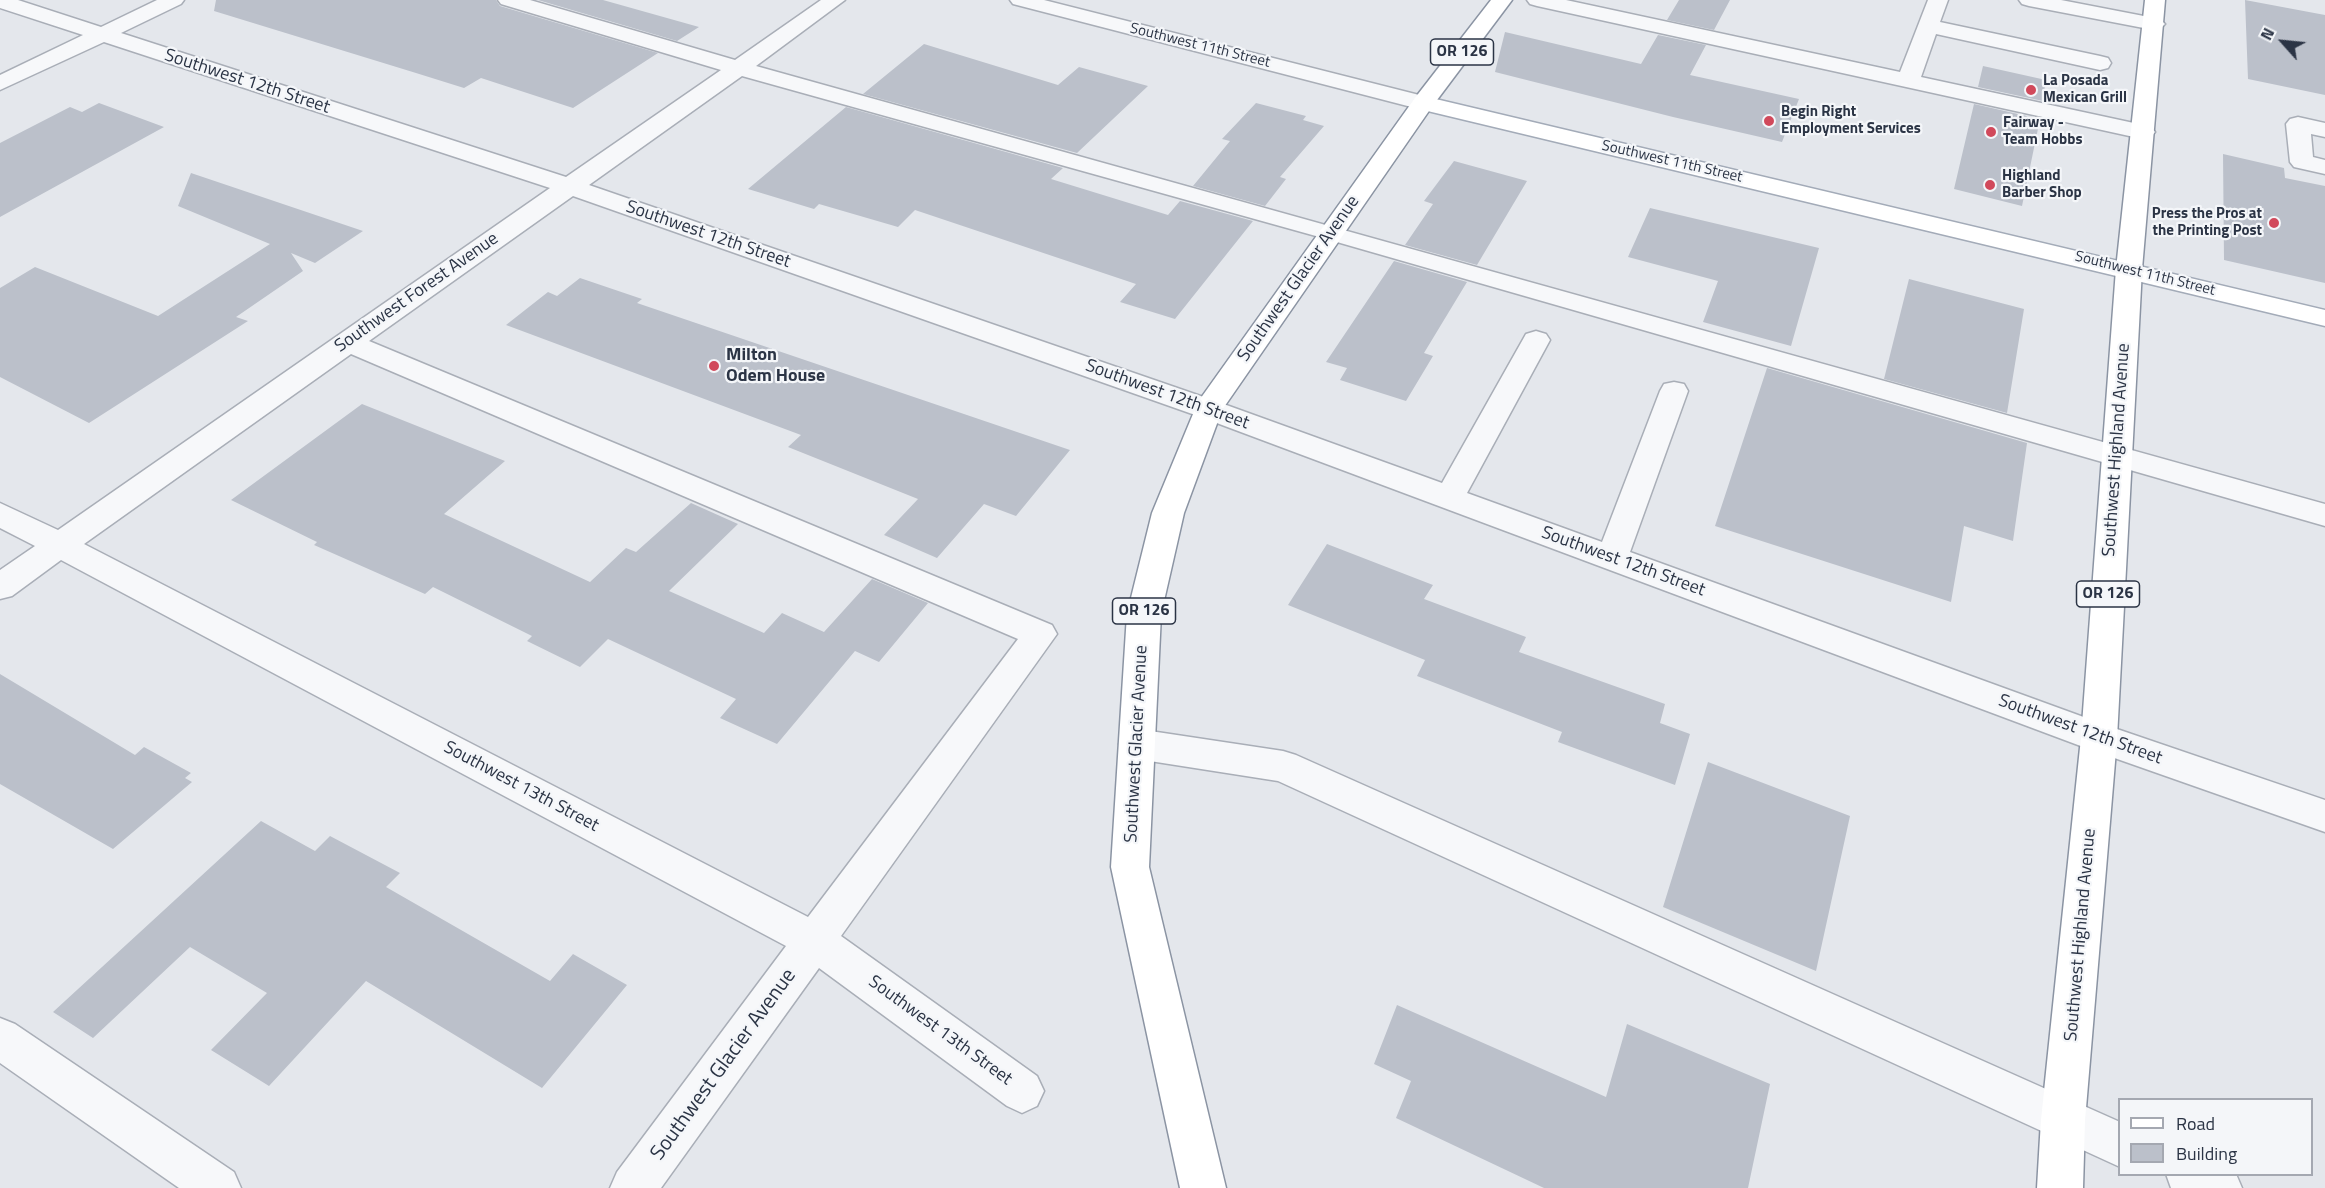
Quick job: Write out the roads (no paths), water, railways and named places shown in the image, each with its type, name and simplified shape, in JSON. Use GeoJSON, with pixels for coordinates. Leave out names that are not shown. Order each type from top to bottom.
{"type":"FeatureCollection","features":[{"type":"Feature","properties":{"kind":"main road","name":"Southwest Glacier Avenue"},"geometry":{"type":"LineString","coordinates":[[1203,1188],[1130,867],[1144,614],[1168,513],[1208,409],[1423,103],[1502,0]]}},
{"type":"Feature","properties":{"kind":"main road","name":"Southwest Highland Avenue"},"geometry":{"type":"LineString","coordinates":[[2060,1188],[2063,1120],[2099,738],[2129,269],[2155,12]]}},
{"type":"Feature","properties":{"kind":"main road","name":"Southwest 11th Street"},"geometry":{"type":"LineString","coordinates":[[1423,103],[2129,269],[2325,318]]}},
{"type":"Feature","properties":{"kind":"street"},"geometry":{"type":"LineString","coordinates":[[0,83],[174,0]]}},
{"type":"Feature","properties":{"kind":"street"},"geometry":{"type":"LineString","coordinates":[[508,0],[738,68],[1332,232],[2325,515]]}},
{"type":"Feature","properties":{"kind":"street","name":"Southwest Forest Avenue"},"geometry":{"type":"LineString","coordinates":[[0,587],[835,0]]}},
{"type":"Feature","properties":{"kind":"street","name":"Southwest 11th Street"},"geometry":{"type":"LineString","coordinates":[[1020,0],[1423,103]]}},
{"type":"Feature","properties":{"kind":"street"},"geometry":{"type":"LineString","coordinates":[[1537,0],[2143,132]]}},
{"type":"Feature","properties":{"kind":"street"},"geometry":{"type":"LineString","coordinates":[[1908,81],[1938,0]]}},
{"type":"Feature","properties":{"kind":"street"},"geometry":{"type":"LineString","coordinates":[[2029,0],[2155,12]]}},
{"type":"Feature","properties":{"kind":"street","name":"Southwest 12th Street"},"geometry":{"type":"LineString","coordinates":[[0,1],[568,186],[1208,409],[2099,738],[2325,816]]}},
{"type":"Feature","properties":{"kind":"street"},"geometry":{"type":"LineString","coordinates":[[1928,26],[2100,63]]}},
{"type":"Feature","properties":{"kind":"street"},"geometry":{"type":"LineString","coordinates":[[2325,130],[2298,124],[2302,162],[2325,166]]}},
{"type":"Feature","properties":{"kind":"street"},"geometry":{"type":"LineString","coordinates":[[1449,498],[1536,340]]}},
{"type":"Feature","properties":{"kind":"street","name":"Southwest Glacier Avenue"},"geometry":{"type":"LineString","coordinates":[[347,342],[1040,634],[633,1188]]}},
{"type":"Feature","properties":{"kind":"street"},"geometry":{"type":"LineString","coordinates":[[1612,558],[1674,391]]}},
{"type":"Feature","properties":{"kind":"street","name":"Southwest 13th Street"},"geometry":{"type":"LineString","coordinates":[[0,514],[815,941],[1022,1091]]}},
{"type":"Feature","properties":{"kind":"street"},"geometry":{"type":"LineString","coordinates":[[1137,744],[1283,766],[2118,1144]]}},
{"type":"Feature","properties":{"kind":"street"},"geometry":{"type":"LineString","coordinates":[[0,1038],[218,1188]]}},
{"type":"Feature","properties":{"kind":"street"},"geometry":{"type":"LineString","coordinates":[[2192,1176],[2219,1188]]}},
{"type":"Feature","properties":{"kind":"place","name":"La Posada Mexican Grill"},"geometry":{"type":"Point","coordinates":[2031,90]}},
{"type":"Feature","properties":{"kind":"place","name":"Begin Right Employment Services"},"geometry":{"type":"Point","coordinates":[1769,121]}},
{"type":"Feature","properties":{"kind":"place","name":"Fairway - Team Hobbs"},"geometry":{"type":"Point","coordinates":[1991,132]}},
{"type":"Feature","properties":{"kind":"place","name":"Highland Barber Shop"},"geometry":{"type":"Point","coordinates":[1990,185]}},
{"type":"Feature","properties":{"kind":"place","name":"Press the Pros at the Printing Post"},"geometry":{"type":"Point","coordinates":[2274,223]}},
{"type":"Feature","properties":{"kind":"place","name":"Milton Odem House"},"geometry":{"type":"Point","coordinates":[714,366]}}]}
